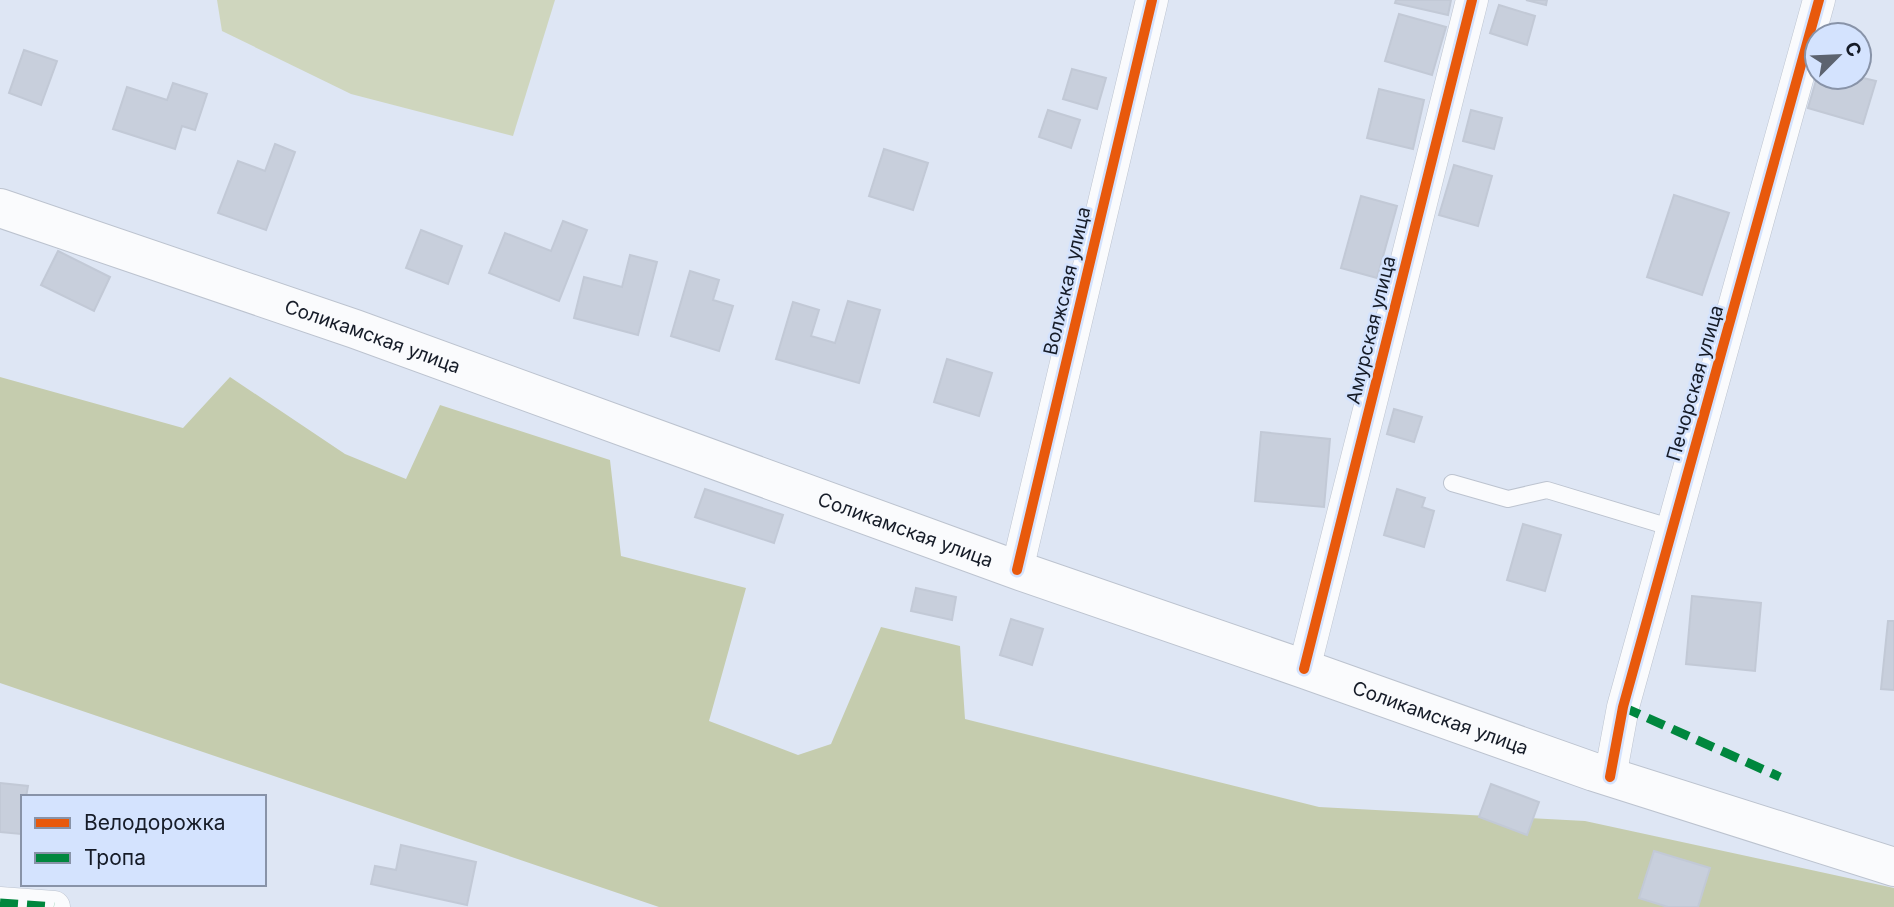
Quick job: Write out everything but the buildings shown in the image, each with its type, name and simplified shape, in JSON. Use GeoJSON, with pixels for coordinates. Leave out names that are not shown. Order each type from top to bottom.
{"type":"FeatureCollection","features":[{"type":"Feature","properties":{"kind":"main road","name":"Соликамская улица"},"geometry":{"type":"LineString","coordinates":[[0,208],[355,329],[1017,570],[1610,777],[1894,867]]}},
{"type":"Feature","properties":{"kind":"street","name":"Волжская улица"},"geometry":{"type":"LineString","coordinates":[[1017,570],[1152,0]]}},
{"type":"Feature","properties":{"kind":"street","name":"Амурская улица"},"geometry":{"type":"LineString","coordinates":[[1304,669],[1472,0]]}},
{"type":"Feature","properties":{"kind":"street","name":"Печорская улица"},"geometry":{"type":"LineString","coordinates":[[1610,777],[1623,707],[1819,0]]}},
{"type":"Feature","properties":{"kind":"street"},"geometry":{"type":"LineString","coordinates":[[0,903],[54,907]]}},
{"type":"Feature","properties":{"kind":"lane"},"geometry":{"type":"LineString","coordinates":[[1452,482],[1507,499],[1547,490],[1673,527]]}},
{"type":"Feature","properties":{"kind":"green space"},"geometry":{"type":"Polygon","coordinates":[[[217,0],[555,0],[513,136],[351,94],[222,31],[217,0]]]}},
{"type":"Feature","properties":{"kind":"green space"},"geometry":{"type":"Polygon","coordinates":[[[0,377],[183,428],[230,377],[345,454],[406,479],[440,405],[610,460],[621,556],[746,588],[709,721],[798,755],[831,744],[881,627],[960,646],[965,719],[1319,807],[1585,821],[1894,888],[1894,907],[659,907],[0,683],[0,377]]]}},
{"type":"Feature","properties":{"kind":"marked path"},"geometry":{"type":"LineString","coordinates":[[1623,707],[1780,777]]}},
{"type":"Feature","properties":{"kind":"marked path"},"geometry":{"type":"LineString","coordinates":[[0,903],[54,907]]}},
{"type":"Feature","properties":{"kind":"cycle path"},"geometry":{"type":"LineString","coordinates":[[1017,570],[1152,0]]}},
{"type":"Feature","properties":{"kind":"cycle path"},"geometry":{"type":"LineString","coordinates":[[1304,669],[1472,0]]}},
{"type":"Feature","properties":{"kind":"cycle path"},"geometry":{"type":"LineString","coordinates":[[1610,777],[1623,707],[1819,0]]}}]}
